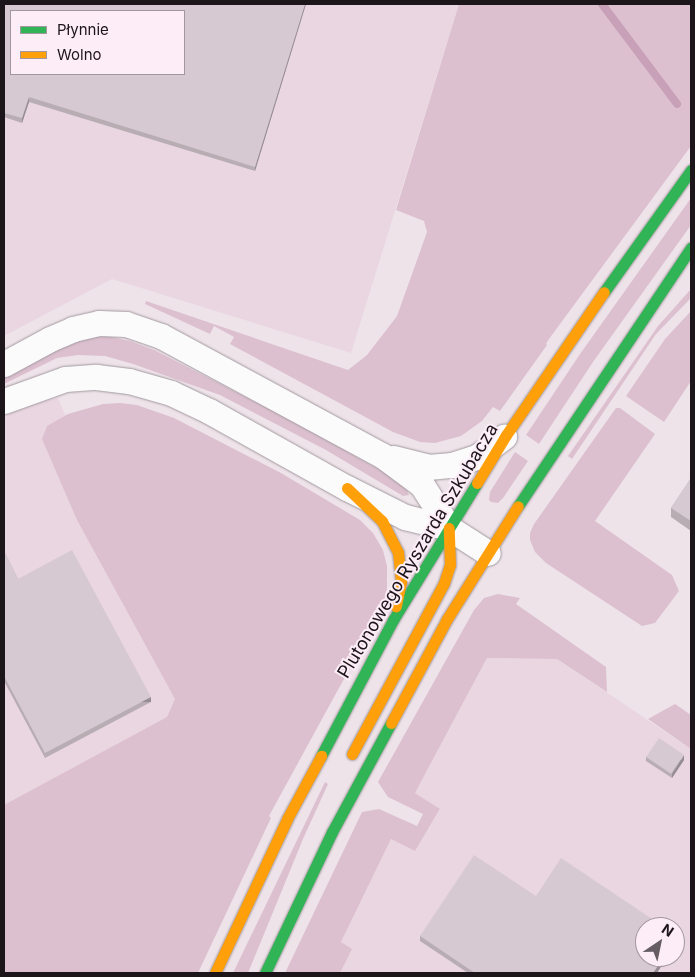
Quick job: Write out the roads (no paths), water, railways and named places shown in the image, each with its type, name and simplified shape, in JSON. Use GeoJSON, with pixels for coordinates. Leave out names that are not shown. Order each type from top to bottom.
{"type":"FeatureCollection","features":[{"type":"Feature","properties":{"kind":"street","name":"Plutonowego Ryszarda Szkubacza"},"geometry":{"type":"LineString","coordinates":[[215,973],[287,819],[393,620],[506,436],[608,286],[691,170]]}},
{"type":"Feature","properties":{"kind":"street"},"geometry":{"type":"LineString","coordinates":[[265,972],[332,832],[447,619],[546,463],[691,248]]}},
{"type":"Feature","properties":{"kind":"street"},"geometry":{"type":"LineString","coordinates":[[4,364],[73,329],[99,322],[126,324],[161,336],[383,456],[422,485],[449,528],[450,565],[444,583],[347,765]]}},
{"type":"Feature","properties":{"kind":"street"},"geometry":{"type":"LineString","coordinates":[[4,401],[27,391],[65,379],[96,377],[129,381],[171,393],[209,411],[347,488],[405,517],[449,528],[488,553]]}},
{"type":"Feature","properties":{"kind":"street"},"geometry":{"type":"LineString","coordinates":[[383,456],[428,467],[452,465],[477,457],[506,436]]}},
{"type":"Feature","properties":{"kind":"street"},"geometry":{"type":"LineString","coordinates":[[347,488],[382,521],[398,552],[401,582],[393,620]]}},
{"type":"Feature","properties":{"kind":"street"},"geometry":{"type":"LineString","coordinates":[[265,972],[320,829]]}},
{"type":"Feature","properties":{"kind":"waterway"},"geometry":{"type":"LineString","coordinates":[[602,4],[677,104]]}}]}
